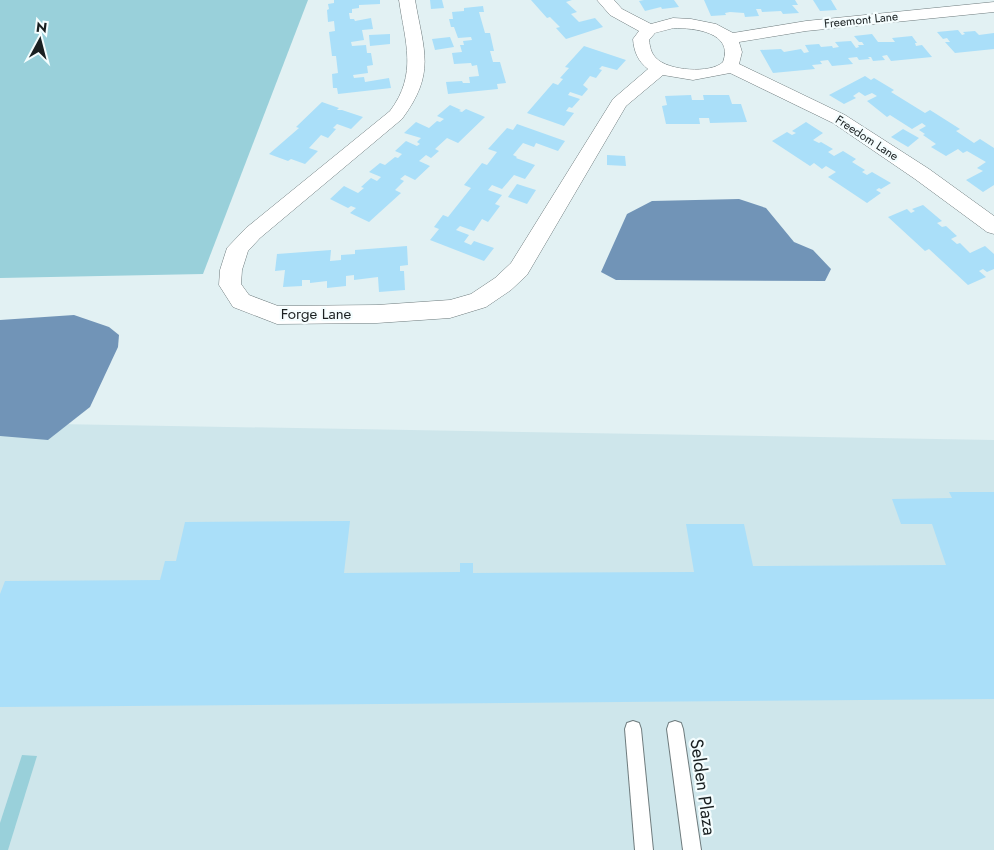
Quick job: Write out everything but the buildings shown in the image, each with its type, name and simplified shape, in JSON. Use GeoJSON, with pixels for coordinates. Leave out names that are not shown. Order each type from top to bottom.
{"type":"FeatureCollection","features":[{"type":"Feature","properties":{"kind":"street","name":"Forge Lane"},"geometry":{"type":"LineString","coordinates":[[407,0],[417,62],[415,85],[409,99],[396,116],[253,233],[238,248],[230,270],[230,285],[242,301],[277,315],[292,316],[450,310],[487,296],[519,269],[618,103],[647,78],[661,69]]}},
{"type":"Feature","properties":{"kind":"street"},"geometry":{"type":"LineString","coordinates":[[605,0],[616,12],[649,30]]}},
{"type":"Feature","properties":{"kind":"street","name":"Freemont Lane"},"geometry":{"type":"LineString","coordinates":[[729,39],[806,26],[994,7]]}},
{"type":"Feature","properties":{"kind":"street"},"geometry":{"type":"LineString","coordinates":[[673,23],[694,23],[721,33],[729,39],[734,55],[729,66],[723,70],[702,74],[688,74],[661,69],[648,59],[643,51],[642,39],[649,30],[673,23]]}},
{"type":"Feature","properties":{"kind":"street","name":"Freedom Lane"},"geometry":{"type":"LineString","coordinates":[[729,66],[839,119],[922,174],[994,227]]}},
{"type":"Feature","properties":{"kind":"lane"},"geometry":{"type":"LineString","coordinates":[[633,729],[644,850]]}},
{"type":"Feature","properties":{"kind":"lane","name":"Selden Plaza"},"geometry":{"type":"LineString","coordinates":[[675,729],[692,850]]}},
{"type":"Feature","properties":{"kind":"shaded area"},"geometry":{"type":"Polygon","coordinates":[[[0,0],[308,0],[203,274],[0,278],[0,0]]]}},
{"type":"Feature","properties":{"kind":"shaded area"},"geometry":{"type":"Polygon","coordinates":[[[739,199],[766,208],[794,242],[813,250],[831,269],[825,281],[616,280],[601,272],[627,214],[652,201],[739,199]]]}},
{"type":"Feature","properties":{"kind":"shaded area"},"geometry":{"type":"Polygon","coordinates":[[[74,315],[109,327],[119,335],[118,347],[90,407],[48,440],[0,436],[0,320],[74,315]]]}},
{"type":"Feature","properties":{"kind":"shaded area"},"geometry":{"type":"Polygon","coordinates":[[[0,423],[994,440],[994,850],[0,850],[0,423]]]}},
{"type":"Feature","properties":{"kind":"shaded area"},"geometry":{"type":"Polygon","coordinates":[[[22,755],[37,756],[8,850],[0,850],[0,823],[22,755]]]}}]}
